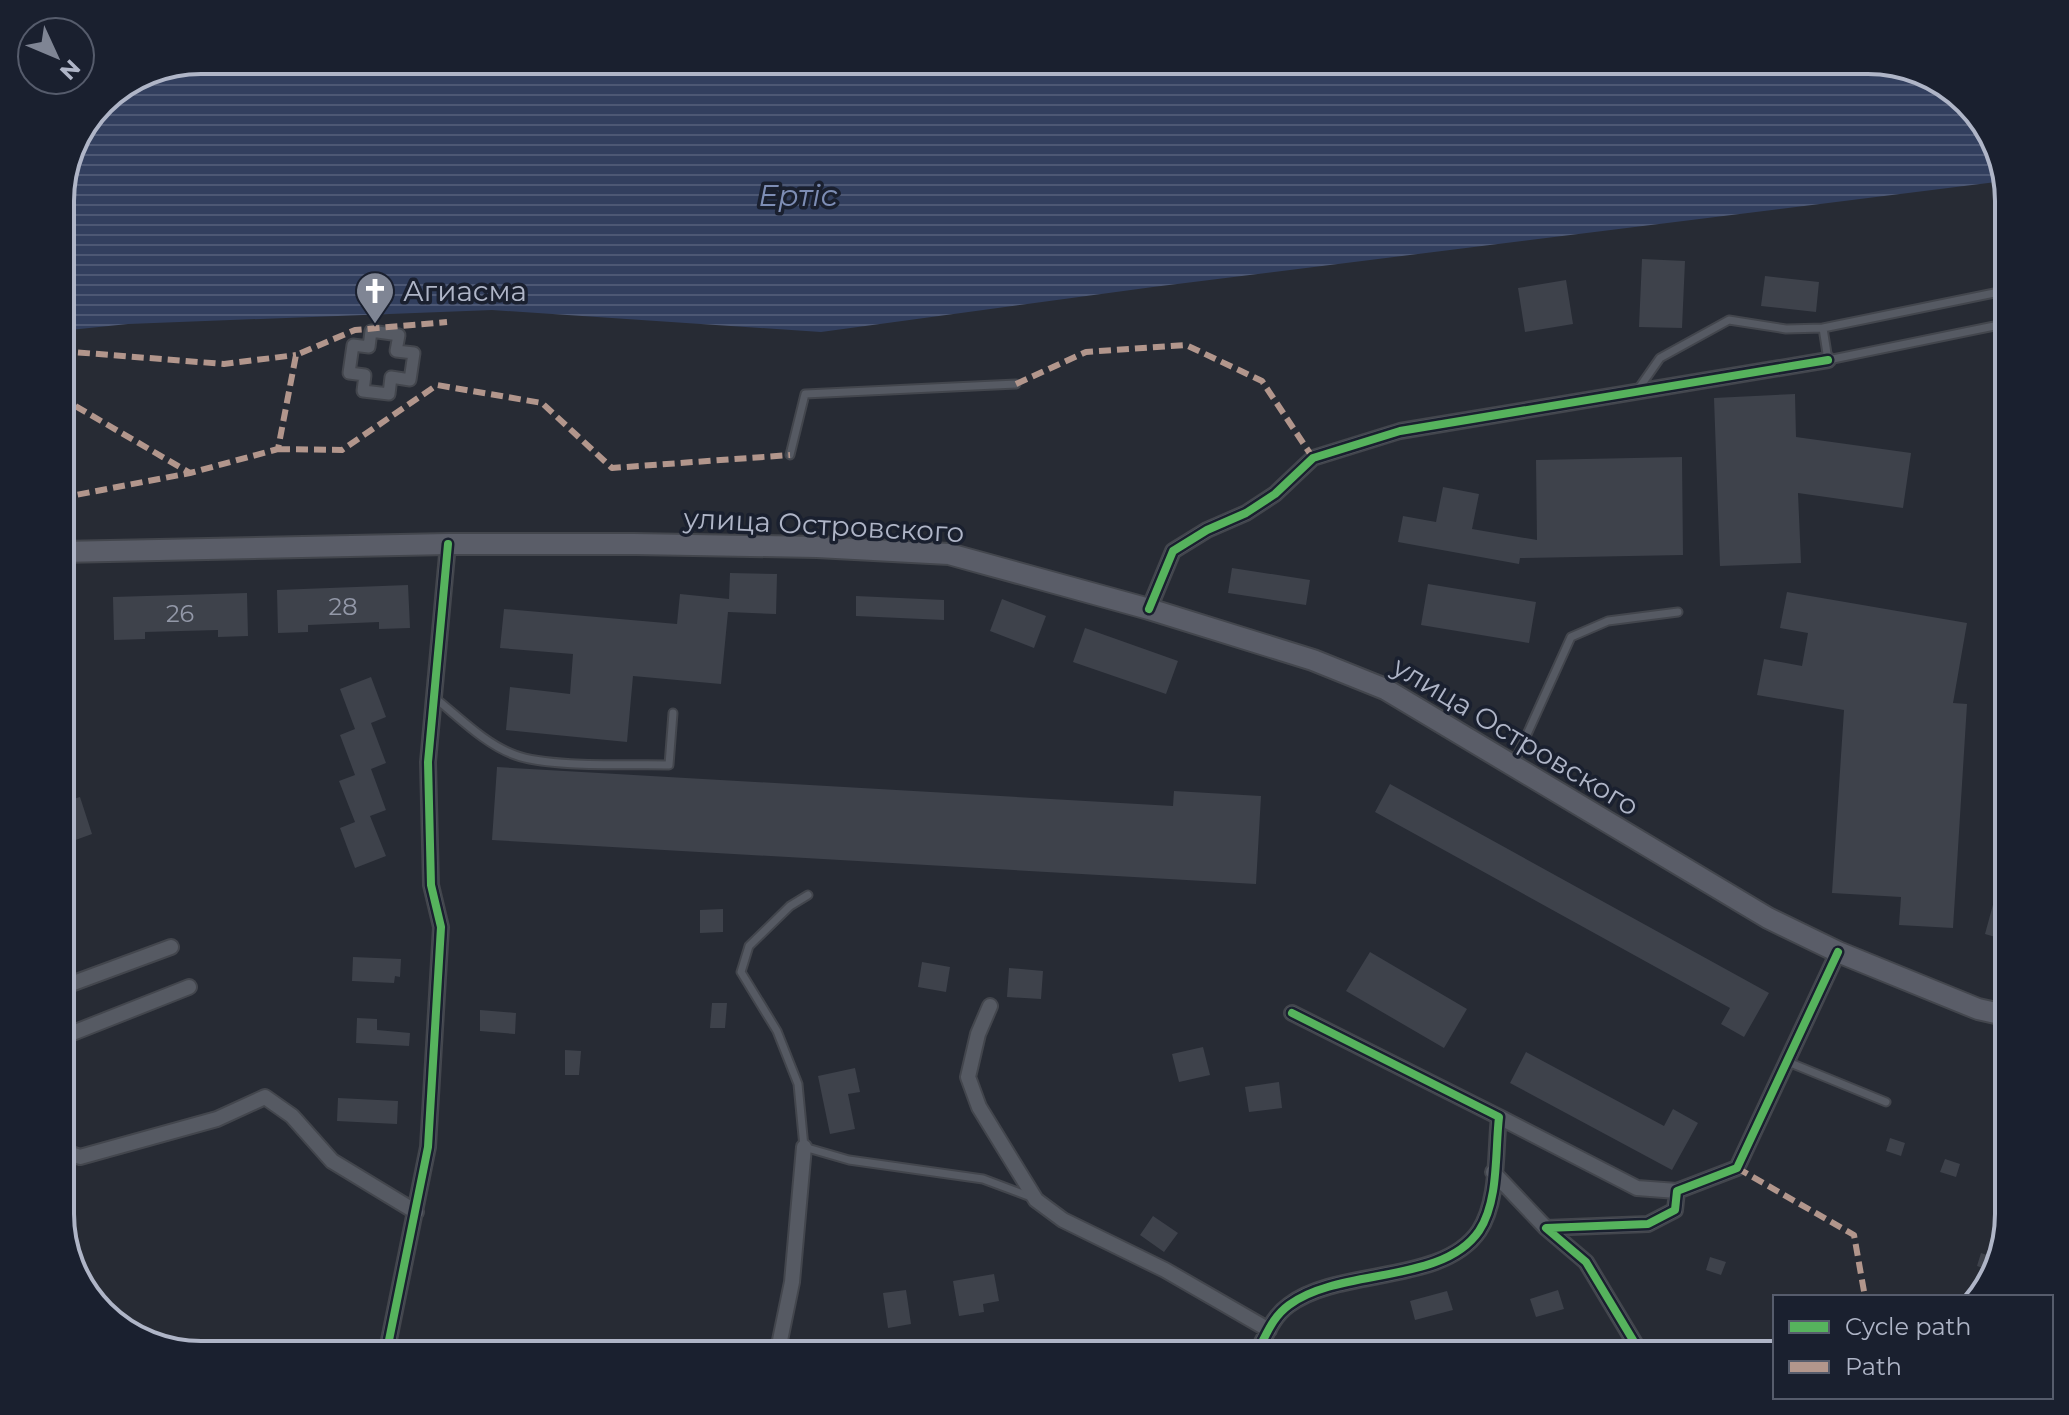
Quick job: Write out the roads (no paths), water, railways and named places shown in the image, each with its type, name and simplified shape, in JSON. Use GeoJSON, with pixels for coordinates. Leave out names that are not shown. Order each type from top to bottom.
{"type":"FeatureCollection","features":[{"type":"Feature","properties":{"kind":"main road","name":"улица Островского"},"geometry":{"type":"LineString","coordinates":[[74,552],[448,544],[817,547],[949,554],[1051,579],[1149,609],[1313,660],[1385,689],[1768,918],[1838,952],[1978,1009],[1995,1013]]}},
{"type":"Feature","properties":{"kind":"street"},"geometry":{"type":"LineString","coordinates":[[371,331],[399,335],[396,351],[414,353],[410,380],[391,377],[389,394],[363,391],[365,375],[349,373],[353,345],[369,347],[371,331]]}},
{"type":"Feature","properties":{"kind":"street"},"geometry":{"type":"LineString","coordinates":[[1149,609],[1173,551],[1207,530],[1246,513],[1275,494],[1313,458],[1400,431],[1828,360]]}},
{"type":"Feature","properties":{"kind":"street"},"geometry":{"type":"LineString","coordinates":[[389,1341],[428,1147],[441,940],[431,885],[428,762],[448,544]]}},
{"type":"Feature","properties":{"kind":"street"},"geometry":{"type":"LineString","coordinates":[[74,983],[171,947]]}},
{"type":"Feature","properties":{"kind":"street"},"geometry":{"type":"LineString","coordinates":[[1292,1013],[1637,1188],[1677,1191],[1737,1168],[1838,952]]}},
{"type":"Feature","properties":{"kind":"street"},"geometry":{"type":"LineString","coordinates":[[74,1032],[189,987]]}},
{"type":"Feature","properties":{"kind":"street"},"geometry":{"type":"LineString","coordinates":[[990,1006],[978,1034],[968,1077],[979,1107],[1036,1200],[1063,1220],[1165,1270],[1254,1341]]}},
{"type":"Feature","properties":{"kind":"street"},"geometry":{"type":"LineString","coordinates":[[74,1155],[80,1157],[217,1119],[265,1097],[292,1116],[332,1161],[416,1212]]}},
{"type":"Feature","properties":{"kind":"street"},"geometry":{"type":"LineString","coordinates":[[1263,1341],[1271,1321],[1309,1294],[1444,1259],[1465,1246],[1479,1230],[1489,1209],[1499,1117]]}},
{"type":"Feature","properties":{"kind":"street"},"geometry":{"type":"LineString","coordinates":[[780,1341],[792,1282],[804,1147]]}},
{"type":"Feature","properties":{"kind":"street"},"geometry":{"type":"LineString","coordinates":[[1493,1172],[1546,1228],[1586,1262],[1634,1341]]}},
{"type":"Feature","properties":{"kind":"street"},"geometry":{"type":"LineString","coordinates":[[1546,1228],[1648,1224],[1675,1210],[1677,1191]]}},
{"type":"Feature","properties":{"kind":"lane"},"geometry":{"type":"LineString","coordinates":[[1634,394],[1660,358],[1729,320],[1786,329],[1823,328],[1995,293]]}},
{"type":"Feature","properties":{"kind":"lane"},"geometry":{"type":"LineString","coordinates":[[1823,328],[1828,360],[1995,326]]}},
{"type":"Feature","properties":{"kind":"lane"},"geometry":{"type":"LineString","coordinates":[[790,455],[805,394],[1016,384]]}},
{"type":"Feature","properties":{"kind":"lane"},"geometry":{"type":"LineString","coordinates":[[1512,766],[1571,637],[1608,621],[1678,612]]}},
{"type":"Feature","properties":{"kind":"lane"},"geometry":{"type":"LineString","coordinates":[[435,698],[485,739],[517,756],[569,762],[669,765],[673,713]]}},
{"type":"Feature","properties":{"kind":"lane"},"geometry":{"type":"LineString","coordinates":[[808,895],[790,906],[749,946],[741,972],[777,1031],[798,1084],[804,1147],[849,1160],[983,1179],[1013,1188],[1036,1200]]}},
{"type":"Feature","properties":{"kind":"lane"},"geometry":{"type":"LineString","coordinates":[[1787,1061],[1886,1102]]}},
{"type":"Feature","properties":{"kind":"water","name":"Ертіс"},"geometry":{"type":"Polygon","coordinates":[[[184,75],[1885,75],[1924,87],[1952,105],[1974,130],[1988,160],[1994,182],[1153,287],[821,332],[492,310],[128,324],[74,330],[74,192],[78,168],[100,124],[117,105],[137,91],[184,75]]]}},
{"type":"Feature","properties":{"kind":"place","name":"Агиасма"},"geometry":{"type":"Point","coordinates":[375,325]}}]}
